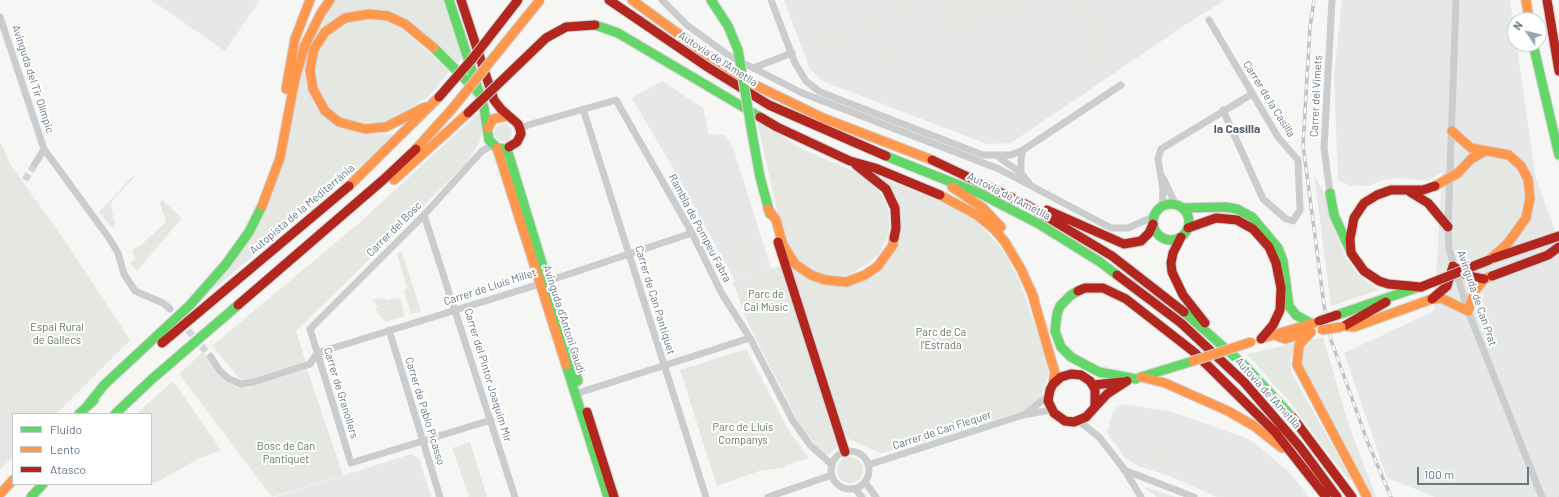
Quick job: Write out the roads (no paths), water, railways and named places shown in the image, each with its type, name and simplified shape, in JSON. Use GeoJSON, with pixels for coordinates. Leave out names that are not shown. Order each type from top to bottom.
{"type":"FeatureCollection","features":[{"type":"Feature","properties":{"kind":"main road"},"geometry":{"type":"LineString","coordinates":[[285,138],[284,109],[291,57],[295,39],[310,0]]}},
{"type":"Feature","properties":{"kind":"main road"},"geometry":{"type":"LineString","coordinates":[[164,337],[208,285],[249,232],[271,187],[280,158],[299,63],[311,31],[330,0]]}},
{"type":"Feature","properties":{"kind":"main road"},"geometry":{"type":"LineString","coordinates":[[449,0],[461,31],[484,108],[488,128],[487,134],[499,147],[518,142],[520,134],[518,124],[507,116],[494,100],[461,0]]}},
{"type":"Feature","properties":{"kind":"main road","name":"Autopista de la Mediterrània"},"geometry":{"type":"LineString","coordinates":[[80,413],[88,405],[107,392],[137,360],[164,337],[344,190],[405,133],[473,58],[518,0]]}},
{"type":"Feature","properties":{"kind":"main road"},"geometry":{"type":"LineString","coordinates":[[116,413],[152,379],[383,180],[412,152],[452,109],[540,0]]}},
{"type":"Feature","properties":{"kind":"main road","name":"Autovia de l'Ametlla"},"geometry":{"type":"LineString","coordinates":[[609,0],[709,68],[769,105],[848,140],[969,188],[1039,224],[1100,262],[1160,306],[1224,362],[1300,446],[1337,497]]}},
{"type":"Feature","properties":{"kind":"main road","name":"Autovia de l'Ametlla"},"geometry":{"type":"LineString","coordinates":[[632,0],[705,53],[749,82],[781,99],[823,118],[941,164],[1027,205],[1083,238],[1135,273],[1222,344],[1289,413],[1352,497]]}},
{"type":"Feature","properties":{"kind":"main road"},"geometry":{"type":"LineString","coordinates":[[712,0],[728,26],[738,50],[752,133],[768,209],[845,452]]}},
{"type":"Feature","properties":{"kind":"main road"},"geometry":{"type":"LineString","coordinates":[[1526,0],[1528,12]]}},
{"type":"Feature","properties":{"kind":"main road"},"geometry":{"type":"LineString","coordinates":[[1547,0],[1559,71]]}},
{"type":"Feature","properties":{"kind":"main road"},"geometry":{"type":"LineString","coordinates":[[439,97],[417,112],[386,127],[365,129],[347,126],[333,118],[325,111],[314,93],[310,70],[314,50],[325,32],[346,18],[369,14],[388,16],[405,24],[422,36],[454,65],[479,93]]}},
{"type":"Feature","properties":{"kind":"main road"},"geometry":{"type":"LineString","coordinates":[[195,342],[217,329],[279,279],[413,164],[546,38],[566,27],[580,25],[595,25],[618,33],[777,126],[850,161],[900,178],[977,215],[994,229],[1005,242],[1021,269],[1034,298]]}},
{"type":"Feature","properties":{"kind":"main road"},"geometry":{"type":"LineString","coordinates":[[1535,52],[1559,155]]}},
{"type":"Feature","properties":{"kind":"main road"},"geometry":{"type":"LineString","coordinates":[[488,128],[494,119],[507,116]]}},
{"type":"Feature","properties":{"kind":"main road"},"geometry":{"type":"LineString","coordinates":[[1452,131],[1471,148],[1508,155],[1521,166],[1528,179],[1530,198],[1526,218],[1521,227],[1508,243],[1489,260]]}},
{"type":"Feature","properties":{"kind":"main road","name":"Avinguda d'Antoni Gaudí"},"geometry":{"type":"LineString","coordinates":[[499,147],[578,393],[608,497]]}},
{"type":"Feature","properties":{"kind":"main road"},"geometry":{"type":"LineString","coordinates":[[1351,253],[1350,239],[1354,218],[1361,206],[1370,199],[1384,192],[1428,189],[1451,178],[1471,159],[1485,151]]}},
{"type":"Feature","properties":{"kind":"main road"},"geometry":{"type":"LineString","coordinates":[[768,209],[776,220],[783,245],[796,264],[811,275],[825,280],[846,282],[865,276],[878,266],[893,245],[896,228],[895,208],[886,189],[850,161]]}},
{"type":"Feature","properties":{"kind":"main road"},"geometry":{"type":"LineString","coordinates":[[933,174],[983,208],[1013,243],[1025,270],[1053,363],[1055,373],[1053,384],[1048,396],[1051,410],[1057,417],[1065,421],[1079,421],[1090,414],[1095,406],[1107,394],[1126,382]]}},
{"type":"Feature","properties":{"kind":"main road"},"geometry":{"type":"LineString","coordinates":[[1407,191],[1428,203],[1448,227]]}},
{"type":"Feature","properties":{"kind":"main road"},"geometry":{"type":"LineString","coordinates":[[1330,194],[1334,215],[1345,243],[1364,271],[1379,281],[1395,285],[1421,287]]}},
{"type":"Feature","properties":{"kind":"main road"},"geometry":{"type":"LineString","coordinates":[[1027,205],[1062,215],[1124,244],[1136,244],[1141,241],[1149,233],[1156,211],[1162,206],[1169,204],[1179,207],[1226,207],[1237,209],[1258,222],[1270,235],[1283,260],[1289,306],[1296,315],[1322,330],[1342,326],[1381,306],[1391,297]]}},
{"type":"Feature","properties":{"kind":"main road"},"geometry":{"type":"LineString","coordinates":[[1179,207],[1188,215],[1188,228]]}},
{"type":"Feature","properties":{"kind":"main road"},"geometry":{"type":"LineString","coordinates":[[1222,344],[1183,295],[1172,272],[1173,253],[1181,237],[1188,228],[1216,218],[1237,220],[1254,229],[1269,247],[1276,263],[1281,288],[1280,310],[1273,325],[1261,339]]}},
{"type":"Feature","properties":{"kind":"main road"},"geometry":{"type":"LineString","coordinates":[[1153,221],[1155,232],[1165,240],[1174,240],[1181,237]]}},
{"type":"Feature","properties":{"kind":"main road"},"geometry":{"type":"LineString","coordinates":[[1093,385],[1126,382],[1275,335],[1285,339],[1337,315],[1421,287],[1489,260],[1555,237]]}},
{"type":"Feature","properties":{"kind":"main road"},"geometry":{"type":"LineString","coordinates":[[1342,326],[1354,327],[1441,298],[1468,311],[1475,291],[1484,279],[1556,249]]}},
{"type":"Feature","properties":{"kind":"main road"},"geometry":{"type":"LineString","coordinates":[[1432,300],[1447,286],[1451,278],[1453,266],[1468,276],[1484,279]]}},
{"type":"Feature","properties":{"kind":"main road"},"geometry":{"type":"LineString","coordinates":[[1306,469],[1254,426],[1228,411],[1165,384],[1139,378],[1113,376],[1099,372],[1071,357],[1061,347],[1055,331],[1057,314],[1060,306],[1071,295],[1085,288],[1094,287],[1103,288],[1126,299],[1194,352],[1210,367],[1270,427],[1306,469],[1326,497]]}},
{"type":"Feature","properties":{"kind":"main road"},"geometry":{"type":"LineString","coordinates":[[1313,326],[1299,345],[1297,351],[1297,365],[1367,497]]}},
{"type":"Feature","properties":{"kind":"main road"},"geometry":{"type":"LineString","coordinates":[[1053,384],[1061,377],[1071,374],[1081,375],[1093,385],[1096,397],[1095,406]]}},
{"type":"Feature","properties":{"kind":"main road","name":"Avinguda d'Antoni Gaudí"},"geometry":{"type":"LineString","coordinates":[[578,393],[614,497]]}},
{"type":"Feature","properties":{"kind":"main road"},"geometry":{"type":"LineString","coordinates":[[0,494],[12,481]]}},
{"type":"Feature","properties":{"kind":"main road"},"geometry":{"type":"LineString","coordinates":[[31,497],[42,485]]}},
{"type":"Feature","properties":{"kind":"street"},"geometry":{"type":"LineString","coordinates":[[662,0],[687,25],[728,55],[802,93],[999,169],[1111,228],[1128,228],[1153,221]]}},
{"type":"Feature","properties":{"kind":"street"},"geometry":{"type":"LineString","coordinates":[[772,0],[792,53],[806,81],[820,92],[983,155],[1011,155],[1023,150],[1121,85]]}},
{"type":"Feature","properties":{"kind":"street","name":"Carrer del Vimets"},"geometry":{"type":"LineString","coordinates":[[1330,194],[1324,148],[1332,0]]}},
{"type":"Feature","properties":{"kind":"street","name":"Avinguda de Can Prat"},"geometry":{"type":"LineString","coordinates":[[1456,0],[1451,178],[1448,227],[1449,249],[1468,311],[1542,497]]}},
{"type":"Feature","properties":{"kind":"street","name":"Avinguda del Tir Olímpic"},"geometry":{"type":"LineString","coordinates":[[0,17],[44,149],[110,238],[118,253],[124,274],[135,291],[170,308]]}},
{"type":"Feature","properties":{"kind":"street","name":"Carrer de la Casilla"},"geometry":{"type":"LineString","coordinates":[[1209,20],[1278,137],[1298,160],[1300,210],[1293,221],[1286,219],[1263,199],[1223,110]]}},
{"type":"Feature","properties":{"kind":"street"},"geometry":{"type":"LineString","coordinates":[[753,68],[792,53]]}},
{"type":"Feature","properties":{"kind":"street"},"geometry":{"type":"LineString","coordinates":[[1162,206],[1163,189],[1158,159],[1161,149],[1223,110],[1252,94]]}},
{"type":"Feature","properties":{"kind":"street","name":"Rambla de Pompeu Fabra"},"geometry":{"type":"LineString","coordinates":[[583,109],[616,100],[692,233],[722,294],[750,338],[793,422],[810,445],[832,465]]}},
{"type":"Feature","properties":{"kind":"street"},"geometry":{"type":"LineString","coordinates":[[520,129],[528,125],[583,109]]}},
{"type":"Feature","properties":{"kind":"street","name":"Carrer de Can Pantiquet"},"geometry":{"type":"LineString","coordinates":[[583,109],[706,497]]}},
{"type":"Feature","properties":{"kind":"street","name":"Carrer del Bosc"},"geometry":{"type":"LineString","coordinates":[[310,329],[424,215],[482,151],[499,147]]}},
{"type":"Feature","properties":{"kind":"street","name":"Avinguda del Tir Olímpic"},"geometry":{"type":"LineString","coordinates":[[35,164],[44,149]]}},
{"type":"Feature","properties":{"kind":"street"},"geometry":{"type":"LineString","coordinates":[[1021,173],[1021,159],[1023,150]]}},
{"type":"Feature","properties":{"kind":"street"},"geometry":{"type":"LineString","coordinates":[[997,156],[1021,173],[1032,186]]}},
{"type":"Feature","properties":{"kind":"street"},"geometry":{"type":"LineString","coordinates":[[1160,170],[1179,207]]}},
{"type":"Feature","properties":{"kind":"street","name":"Carrer del Pintor Joaquim Mir"},"geometry":{"type":"LineString","coordinates":[[424,215],[456,310],[515,497]]}},
{"type":"Feature","properties":{"kind":"street","name":"Carrer de Lluís Millet"},"geometry":{"type":"LineString","coordinates":[[317,353],[456,310],[692,233]]}},
{"type":"Feature","properties":{"kind":"street","name":"Carrer de Granollers"},"geometry":{"type":"LineString","coordinates":[[310,329],[351,463],[423,442]]}},
{"type":"Feature","properties":{"kind":"street","name":"Carrer de Pablo Picasso"},"geometry":{"type":"LineString","coordinates":[[389,330],[440,497]]}},
{"type":"Feature","properties":{"kind":"street"},"geometry":{"type":"LineString","coordinates":[[578,393],[750,338]]}},
{"type":"Feature","properties":{"kind":"street"},"geometry":{"type":"LineString","coordinates":[[211,357],[219,370],[229,379],[241,384],[254,382],[310,364],[317,353]]}},
{"type":"Feature","properties":{"kind":"street","name":"Carrer de Can Flequer"},"geometry":{"type":"LineString","coordinates":[[1023,416],[1048,396]]}},
{"type":"Feature","properties":{"kind":"street","name":"Carrer de Can Flequer"},"geometry":{"type":"LineString","coordinates":[[868,465],[1023,416],[1051,410]]}},
{"type":"Feature","properties":{"kind":"street"},"geometry":{"type":"LineString","coordinates":[[423,442],[491,420]]}},
{"type":"Feature","properties":{"kind":"street"},"geometry":{"type":"LineString","coordinates":[[1079,421],[1099,437],[1142,497]]}},
{"type":"Feature","properties":{"kind":"street"},"geometry":{"type":"LineString","coordinates":[[845,452],[857,453],[866,460],[868,465],[868,477],[865,482],[855,489],[840,487],[835,482],[832,475],[832,465],[835,459],[845,452]]}},
{"type":"Feature","properties":{"kind":"street"},"geometry":{"type":"LineString","coordinates":[[1124,470],[1194,497]]}},
{"type":"Feature","properties":{"kind":"street"},"geometry":{"type":"LineString","coordinates":[[768,497],[781,495],[832,475]]}},
{"type":"Feature","properties":{"kind":"street"},"geometry":{"type":"LineString","coordinates":[[865,482],[876,497]]}},
{"type":"Feature","properties":{"kind":"street"},"geometry":{"type":"LineString","coordinates":[[855,489],[862,497]]}},
{"type":"Feature","properties":{"kind":"tunnel"},"geometry":{"type":"LineString","coordinates":[[25,180],[35,164]]}},
{"type":"Feature","properties":{"kind":"tunnel"},"geometry":{"type":"LineString","coordinates":[[181,322],[211,357]]}},
{"type":"Feature","properties":{"kind":"railway"},"geometry":{"type":"LineString","coordinates":[[1314,0],[1310,27],[1303,145],[1324,305],[1331,340],[1368,443],[1391,497]]}},
{"type":"Feature","properties":{"kind":"district","name":"la Casilla"},"geometry":{"type":"Point","coordinates":[1237,129]}},
{"type":"Feature","properties":{"kind":"park label","name":"Parc de Cal Músic"},"geometry":{"type":"Point","coordinates":[766,300]}},
{"type":"Feature","properties":{"kind":"park label","name":"Espai Rural de Gallecs"},"geometry":{"type":"Point","coordinates":[57,333]}},
{"type":"Feature","properties":{"kind":"park label","name":"Parc de Ca l'Estrada"},"geometry":{"type":"Point","coordinates":[941,338]}},
{"type":"Feature","properties":{"kind":"park label","name":"Parc de Lluis Companys"},"geometry":{"type":"Point","coordinates":[743,433]}},
{"type":"Feature","properties":{"kind":"park label","name":"Bosc de Can Pantiquet"},"geometry":{"type":"Point","coordinates":[286,452]}}]}
